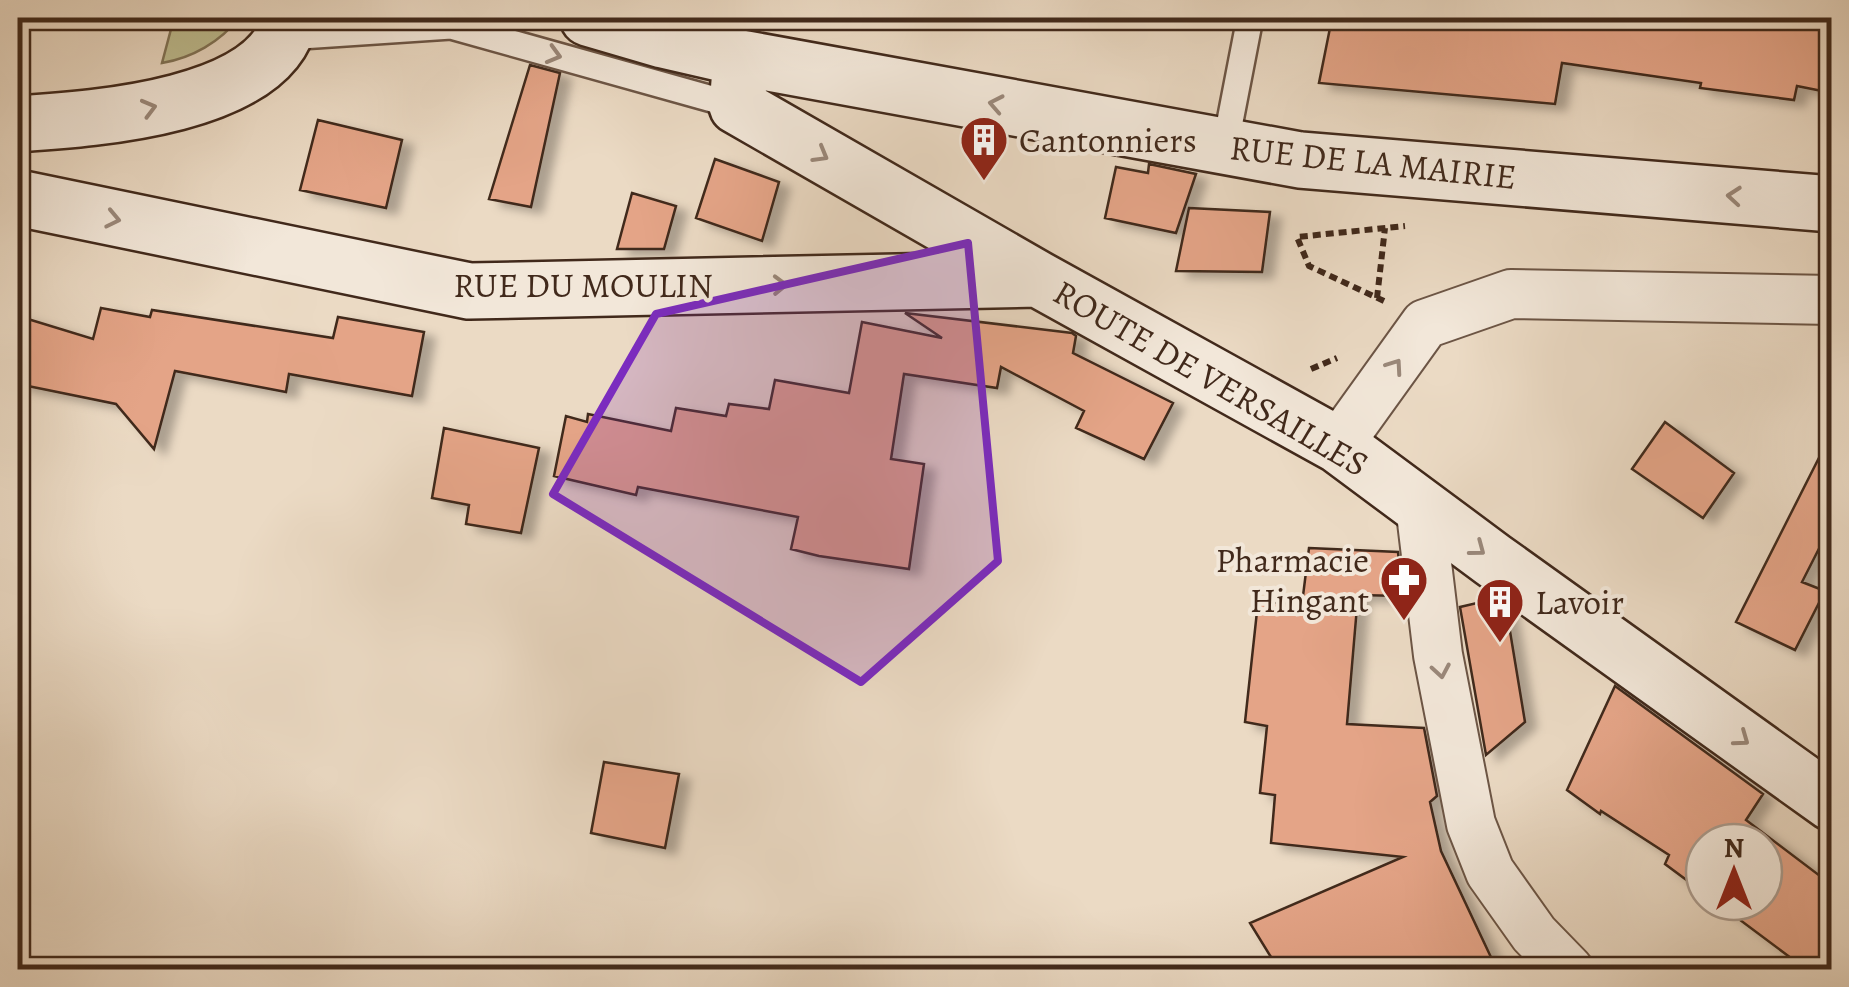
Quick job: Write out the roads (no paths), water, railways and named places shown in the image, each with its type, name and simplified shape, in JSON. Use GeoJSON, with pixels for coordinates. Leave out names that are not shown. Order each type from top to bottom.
{"type":"FeatureCollection","features":[{"type":"Feature","properties":{"kind":"main road","name":"ROUTE DE VERSAILLES"},"geometry":{"type":"LineString","coordinates":[[588,18],[663,40],[739,82],[1038,279],[1338,445],[1832,804]]}},
{"type":"Feature","properties":{"kind":"main road"},"geometry":{"type":"LineString","coordinates":[[18,124],[112,117],[209,92],[252,71],[288,27]]}},
{"type":"Feature","properties":{"kind":"main road","name":"RUE DE LA MAIRIE"},"geometry":{"type":"LineString","coordinates":[[739,82],[1300,160],[1832,204]]}},
{"type":"Feature","properties":{"kind":"main road","name":"RUE DU MOULIN"},"geometry":{"type":"LineString","coordinates":[[18,198],[469,291],[1038,279]]}},
{"type":"Feature","properties":{"kind":"street"},"geometry":{"type":"LineString","coordinates":[[1338,445],[1425,324],[1511,294],[1832,300]]}},
{"type":"Feature","properties":{"kind":"street"},"geometry":{"type":"LineString","coordinates":[[1420,505],[1438,655],[1471,824],[1490,872],[1534,934],[1569,970]]}},
{"type":"Feature","properties":{"kind":"lane"},"geometry":{"type":"LineString","coordinates":[[1225,147],[1250,18]]}},
{"type":"Feature","properties":{"kind":"lane"},"geometry":{"type":"LineString","coordinates":[[288,27],[451,26],[739,82]]}},
{"type":"Feature","properties":{"kind":"place","name":"Cantonniers"},"geometry":{"type":"Point","coordinates":[984,182]}},
{"type":"Feature","properties":{"kind":"place","name":"Pharmacie Hingant"},"geometry":{"type":"Point","coordinates":[1404,622]}},
{"type":"Feature","properties":{"kind":"place","name":"Lavoir"},"geometry":{"type":"Point","coordinates":[1500,644]}}]}
